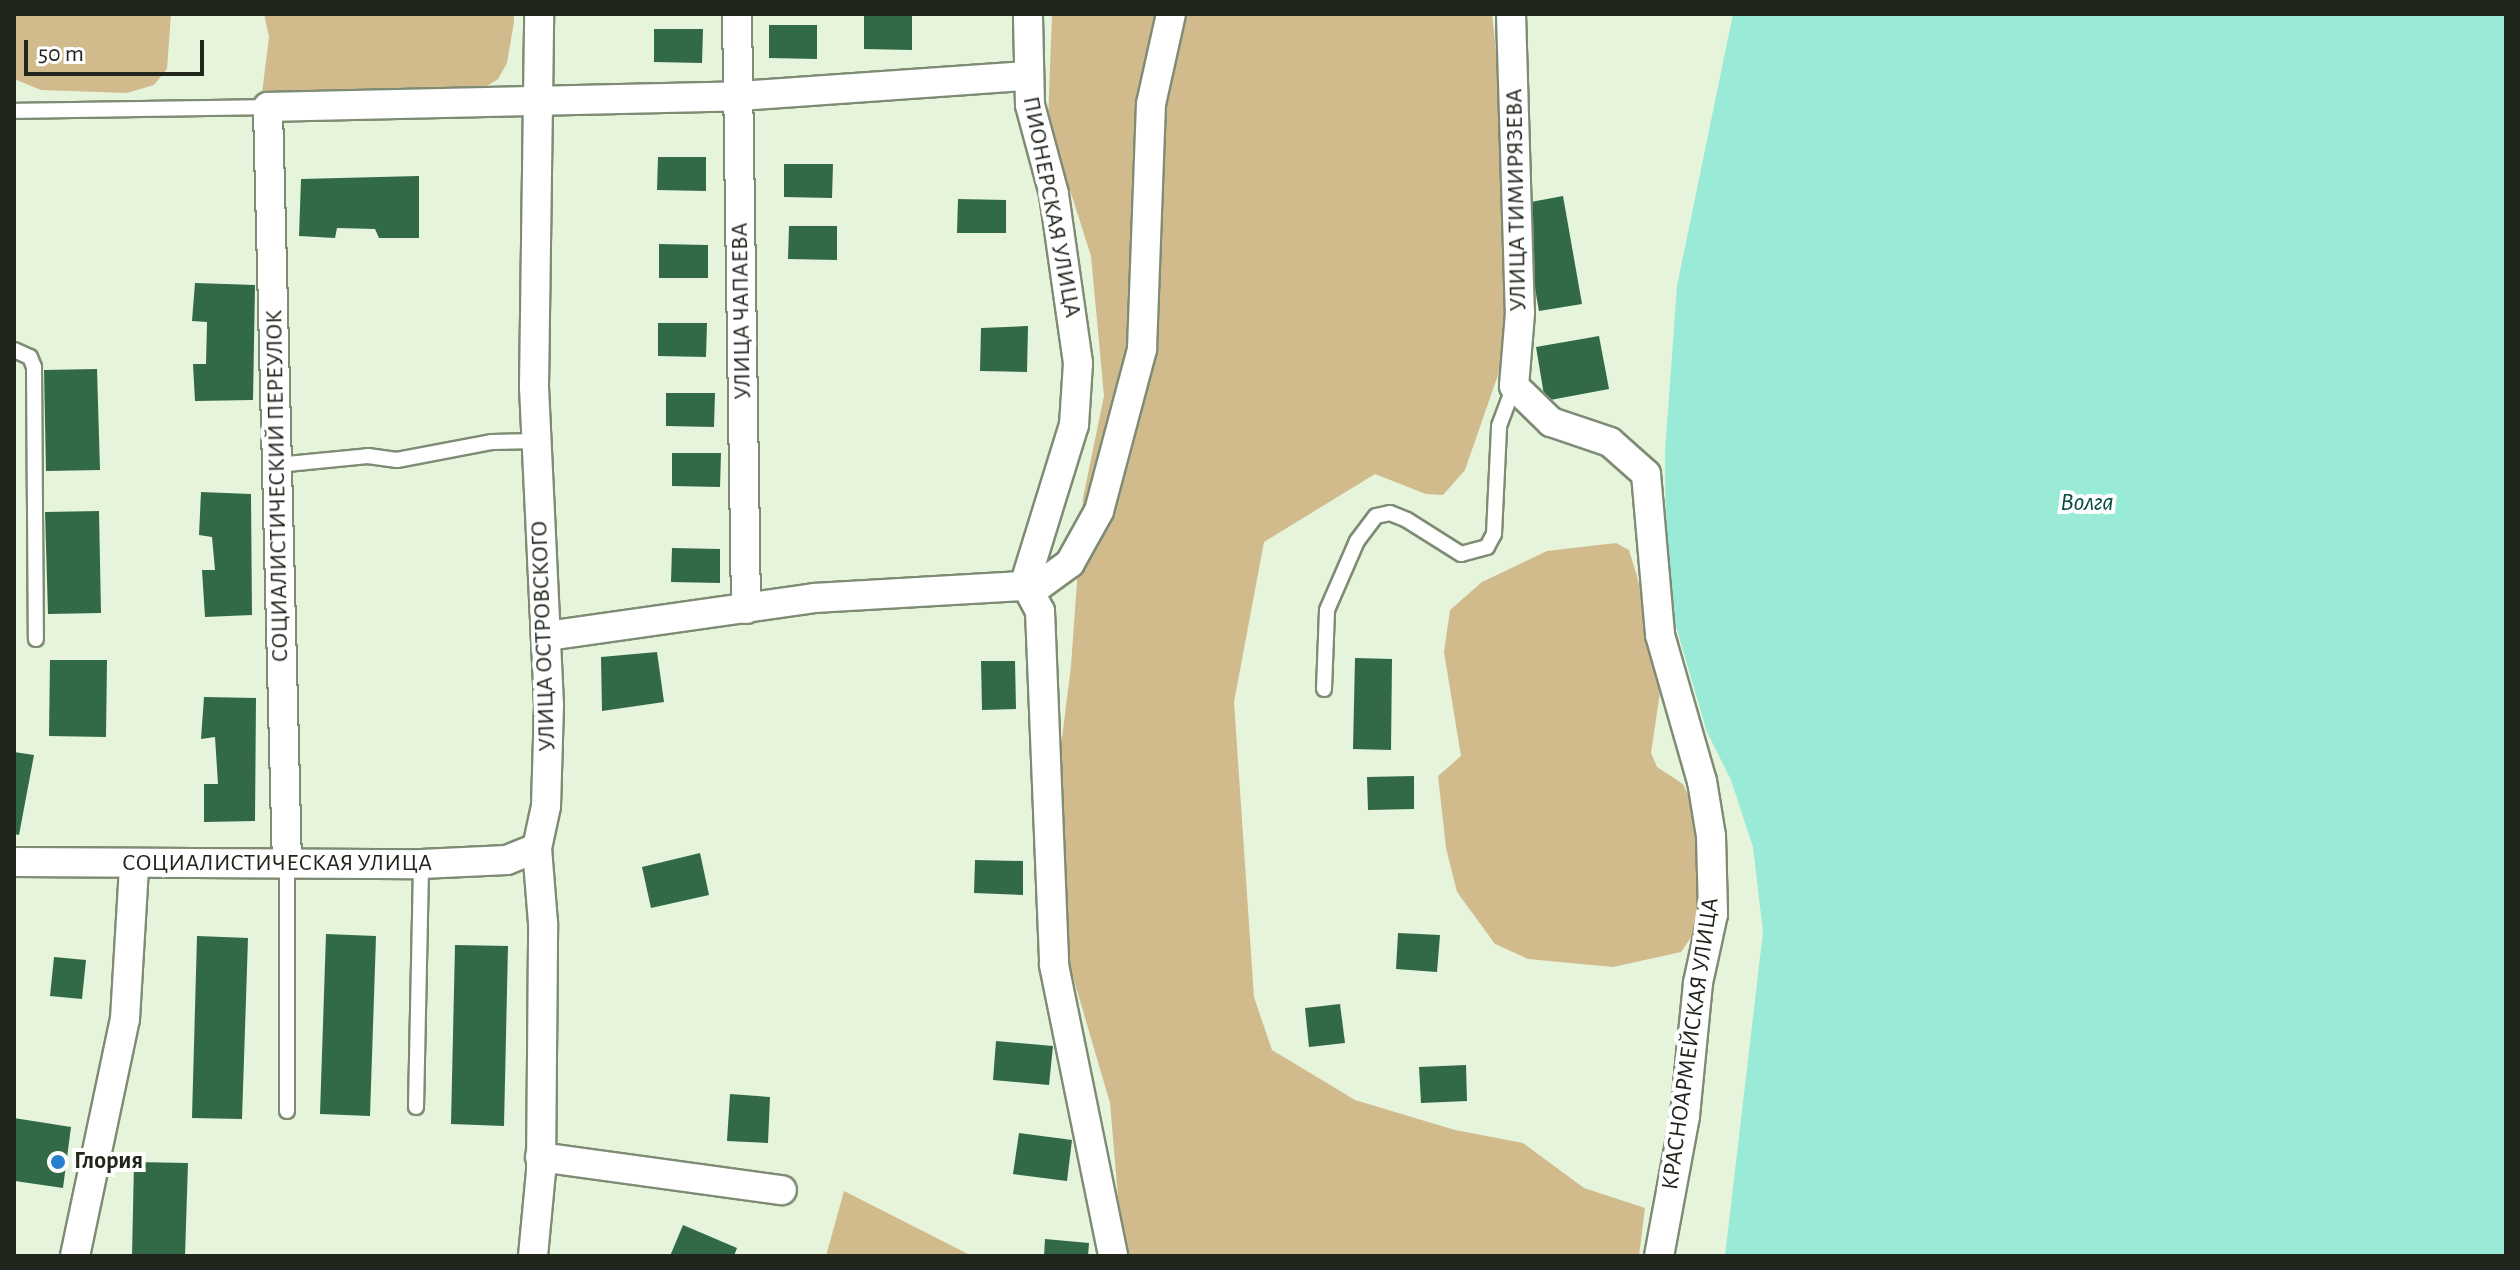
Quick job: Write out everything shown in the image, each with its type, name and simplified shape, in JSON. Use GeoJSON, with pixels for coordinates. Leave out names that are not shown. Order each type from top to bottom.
{"type":"FeatureCollection","features":[{"type":"Feature","properties":{"kind":"street","name":"УЛИЦА ОСТРОВСКОГО"},"geometry":{"type":"LineString","coordinates":[[533,1256],[540,1157],[543,923],[537,848],[546,806],[548,636],[537,441],[541,102],[539,14]]}},
{"type":"Feature","properties":{"kind":"street","name":"УЛИЦА ЧАПАЕВА"},"geometry":{"type":"LineString","coordinates":[[737,14],[746,609]]}},
{"type":"Feature","properties":{"kind":"street","name":"ПИОНЕРСКАЯ УЛИЦА"},"geometry":{"type":"LineString","coordinates":[[1025,583],[1074,425],[1078,363],[1068,271],[1027,76],[1028,14]]}},
{"type":"Feature","properties":{"kind":"street"},"geometry":{"type":"LineString","coordinates":[[548,636],[814,598],[1053,580],[1086,540],[1135,382],[1146,313],[1151,104],[1171,14]]}},
{"type":"Feature","properties":{"kind":"street","name":"УЛИЦА ТИМИРЯЗЕВА"},"geometry":{"type":"LineString","coordinates":[[1511,14],[1520,313],[1514,386]]}},
{"type":"Feature","properties":{"kind":"street"},"geometry":{"type":"LineString","coordinates":[[268,107],[739,96],[1027,76]]}},
{"type":"Feature","properties":{"kind":"street","name":"СОЦИАЛИСТИЧЕСКИЙ ПЕРЕУЛОК"},"geometry":{"type":"LineString","coordinates":[[268,107],[287,865]]}},
{"type":"Feature","properties":{"kind":"street","name":"КРАСНОАРМЕЙСКАЯ УЛИЦА"},"geometry":{"type":"LineString","coordinates":[[1514,386],[1551,422],[1610,442],[1646,474],[1660,635],[1702,781],[1711,836],[1713,914],[1698,983],[1685,1116],[1659,1256]]}},
{"type":"Feature","properties":{"kind":"street"},"geometry":{"type":"LineString","coordinates":[[1025,583],[1040,611],[1052,951],[1113,1256]]}},
{"type":"Feature","properties":{"kind":"street","name":"СОЦИАЛИСТИЧЕСКАЯ УЛИЦА"},"geometry":{"type":"LineString","coordinates":[[14,862],[134,866],[421,864],[507,860],[537,848]]}},
{"type":"Feature","properties":{"kind":"street"},"geometry":{"type":"LineString","coordinates":[[75,1256],[125,1019],[134,866]]}},
{"type":"Feature","properties":{"kind":"street"},"geometry":{"type":"LineString","coordinates":[[540,1157],[782,1190]]}},
{"type":"Feature","properties":{"kind":"lane"},"geometry":{"type":"LineString","coordinates":[[14,111],[268,107]]}},
{"type":"Feature","properties":{"kind":"lane"},"geometry":{"type":"LineString","coordinates":[[14,350],[30,357],[34,367],[36,639]]}},
{"type":"Feature","properties":{"kind":"lane"},"geometry":{"type":"LineString","coordinates":[[1324,689],[1327,610],[1357,541],[1376,516],[1390,513],[1407,520],[1461,554],[1487,547],[1494,534],[1499,426],[1514,386]]}},
{"type":"Feature","properties":{"kind":"lane"},"geometry":{"type":"LineString","coordinates":[[277,465],[368,456],[397,460],[492,442],[537,441]]}},
{"type":"Feature","properties":{"kind":"lane"},"geometry":{"type":"LineString","coordinates":[[416,1107],[421,864]]}},
{"type":"Feature","properties":{"kind":"lane"},"geometry":{"type":"LineString","coordinates":[[287,865],[287,1111]]}},
{"type":"Feature","properties":{"kind":"shaded area"},"geometry":{"type":"Polygon","coordinates":[[[14,14],[171,14],[167,69],[154,85],[127,93],[41,90],[14,79],[14,14]]]}},
{"type":"Feature","properties":{"kind":"shaded area"},"geometry":{"type":"Polygon","coordinates":[[[264,14],[514,14],[514,22],[507,63],[498,79],[484,88],[262,93],[269,37],[264,14]]]}},
{"type":"Feature","properties":{"kind":"shaded area"},"geometry":{"type":"Polygon","coordinates":[[[1052,14],[1492,14],[1505,132],[1505,315],[1499,372],[1465,470],[1443,495],[1426,494],[1375,474],[1264,542],[1234,702],[1254,997],[1272,1050],[1355,1100],[1455,1130],[1523,1143],[1584,1188],[1645,1208],[1639,1256],[1123,1256],[1110,1103],[1064,946],[1055,794],[1071,666],[1083,498],[1104,396],[1091,256],[1048,121],[1052,14]]]}},
{"type":"Feature","properties":{"kind":"shaded area"},"geometry":{"type":"Polygon","coordinates":[[[1616,543],[1629,550],[1655,659],[1660,692],[1651,753],[1657,767],[1683,784],[1691,803],[1704,888],[1692,936],[1681,952],[1613,967],[1528,959],[1495,944],[1457,892],[1446,848],[1438,776],[1461,756],[1444,652],[1450,610],[1482,582],[1547,551],[1616,543]]]}},
{"type":"Feature","properties":{"kind":"shaded area"},"geometry":{"type":"Polygon","coordinates":[[[844,1191],[972,1256],[826,1256],[844,1191]]]}},
{"type":"Feature","properties":{"kind":"water","name":"Волга"},"geometry":{"type":"Polygon","coordinates":[[[1733,14],[2506,14],[2506,1256],[1725,1256],[1763,932],[1753,847],[1731,780],[1707,732],[1675,623],[1666,559],[1665,452],[1677,286],[1733,14]]]}},
{"type":"Feature","properties":{"kind":"building"},"geometry":{"type":"Polygon","coordinates":[[[864,16],[912,16],[912,50],[864,49],[864,16]]]}},
{"type":"Feature","properties":{"kind":"building"},"geometry":{"type":"Polygon","coordinates":[[[769,25],[817,25],[817,59],[769,58],[769,25]]]}},
{"type":"Feature","properties":{"kind":"building"},"geometry":{"type":"Polygon","coordinates":[[[654,29],[703,29],[702,63],[654,62],[654,29]]]}},
{"type":"Feature","properties":{"kind":"building"},"geometry":{"type":"Polygon","coordinates":[[[658,157],[706,157],[706,191],[657,190],[658,157]]]}},
{"type":"Feature","properties":{"kind":"building"},"geometry":{"type":"Polygon","coordinates":[[[784,164],[833,164],[832,198],[784,197],[784,164]]]}},
{"type":"Feature","properties":{"kind":"building"},"geometry":{"type":"Polygon","coordinates":[[[419,176],[419,238],[379,238],[375,229],[337,228],[335,238],[299,236],[301,179],[419,176]]]}},
{"type":"Feature","properties":{"kind":"building"},"geometry":{"type":"Polygon","coordinates":[[[1563,196],[1582,304],[1539,311],[1520,204],[1563,196]]]}},
{"type":"Feature","properties":{"kind":"building"},"geometry":{"type":"Polygon","coordinates":[[[958,199],[1006,200],[1006,233],[957,233],[958,199]]]}},
{"type":"Feature","properties":{"kind":"building"},"geometry":{"type":"Polygon","coordinates":[[[789,226],[837,226],[837,260],[788,259],[789,226]]]}},
{"type":"Feature","properties":{"kind":"building"},"geometry":{"type":"Polygon","coordinates":[[[659,244],[708,245],[708,278],[659,278],[659,244]]]}},
{"type":"Feature","properties":{"kind":"building"},"geometry":{"type":"Polygon","coordinates":[[[195,283],[255,285],[253,400],[195,401],[193,364],[206,364],[207,322],[192,321],[195,283]]]}},
{"type":"Feature","properties":{"kind":"building"},"geometry":{"type":"Polygon","coordinates":[[[658,323],[707,323],[706,357],[658,356],[658,323]]]}},
{"type":"Feature","properties":{"kind":"building"},"geometry":{"type":"Polygon","coordinates":[[[1028,326],[1027,372],[980,371],[981,328],[1028,326]]]}},
{"type":"Feature","properties":{"kind":"building"},"geometry":{"type":"Polygon","coordinates":[[[1599,336],[1609,389],[1545,401],[1536,347],[1599,336]]]}},
{"type":"Feature","properties":{"kind":"building"},"geometry":{"type":"Polygon","coordinates":[[[97,369],[100,470],[46,471],[44,370],[97,369]]]}},
{"type":"Feature","properties":{"kind":"building"},"geometry":{"type":"Polygon","coordinates":[[[666,393],[715,393],[714,427],[666,426],[666,393]]]}},
{"type":"Feature","properties":{"kind":"building"},"geometry":{"type":"Polygon","coordinates":[[[672,453],[721,453],[720,487],[672,486],[672,453]]]}},
{"type":"Feature","properties":{"kind":"building"},"geometry":{"type":"Polygon","coordinates":[[[201,492],[251,494],[252,615],[205,617],[202,570],[215,570],[212,537],[199,535],[201,492]]]}},
{"type":"Feature","properties":{"kind":"building"},"geometry":{"type":"Polygon","coordinates":[[[99,511],[101,613],[48,614],[45,512],[99,511]]]}},
{"type":"Feature","properties":{"kind":"building"},"geometry":{"type":"Polygon","coordinates":[[[672,548],[720,549],[720,583],[671,582],[672,548]]]}},
{"type":"Feature","properties":{"kind":"building"},"geometry":{"type":"Polygon","coordinates":[[[657,652],[664,702],[602,711],[601,657],[657,652]]]}},
{"type":"Feature","properties":{"kind":"building"},"geometry":{"type":"Polygon","coordinates":[[[1355,658],[1392,659],[1391,750],[1353,749],[1355,658]]]}},
{"type":"Feature","properties":{"kind":"building"},"geometry":{"type":"Polygon","coordinates":[[[50,660],[107,660],[106,737],[49,736],[50,660]]]}},
{"type":"Feature","properties":{"kind":"building"},"geometry":{"type":"Polygon","coordinates":[[[981,661],[1015,661],[1016,709],[982,710],[981,661]]]}},
{"type":"Feature","properties":{"kind":"building"},"geometry":{"type":"Polygon","coordinates":[[[204,697],[256,698],[255,821],[204,822],[204,784],[218,784],[215,737],[201,739],[204,697]]]}},
{"type":"Feature","properties":{"kind":"building"},"geometry":{"type":"Polygon","coordinates":[[[14,752],[34,755],[19,835],[14,834],[14,752]]]}},
{"type":"Feature","properties":{"kind":"building"},"geometry":{"type":"Polygon","coordinates":[[[1414,776],[1414,809],[1368,810],[1367,777],[1414,776]]]}},
{"type":"Feature","properties":{"kind":"building"},"geometry":{"type":"Polygon","coordinates":[[[700,853],[709,895],[651,908],[642,867],[700,853]]]}},
{"type":"Feature","properties":{"kind":"building"},"geometry":{"type":"Polygon","coordinates":[[[975,860],[1023,861],[1023,895],[974,893],[975,860]]]}},
{"type":"Feature","properties":{"kind":"building"},"geometry":{"type":"Polygon","coordinates":[[[1398,933],[1440,935],[1437,972],[1396,969],[1398,933]]]}},
{"type":"Feature","properties":{"kind":"building"},"geometry":{"type":"Polygon","coordinates":[[[326,934],[376,936],[370,1116],[320,1114],[326,934]]]}},
{"type":"Feature","properties":{"kind":"building"},"geometry":{"type":"Polygon","coordinates":[[[197,936],[248,938],[242,1119],[192,1118],[197,936]]]}},
{"type":"Feature","properties":{"kind":"building"},"geometry":{"type":"Polygon","coordinates":[[[455,945],[508,946],[504,1126],[451,1124],[455,945]]]}},
{"type":"Feature","properties":{"kind":"building"},"geometry":{"type":"Polygon","coordinates":[[[54,957],[86,960],[82,999],[50,996],[54,957]]]}},
{"type":"Feature","properties":{"kind":"building"},"geometry":{"type":"Polygon","coordinates":[[[1340,1004],[1345,1043],[1309,1047],[1305,1008],[1340,1004]]]}},
{"type":"Feature","properties":{"kind":"building"},"geometry":{"type":"Polygon","coordinates":[[[996,1041],[1053,1046],[1049,1085],[993,1080],[996,1041]]]}},
{"type":"Feature","properties":{"kind":"building"},"geometry":{"type":"Polygon","coordinates":[[[1466,1065],[1467,1101],[1421,1103],[1419,1067],[1466,1065]]]}},
{"type":"Feature","properties":{"kind":"building"},"geometry":{"type":"Polygon","coordinates":[[[730,1094],[770,1097],[768,1143],[727,1141],[730,1094]]]}},
{"type":"Feature","properties":{"kind":"building"},"geometry":{"type":"Polygon","coordinates":[[[14,1118],[71,1127],[63,1188],[15,1181],[14,1118]]]}},
{"type":"Feature","properties":{"kind":"building"},"geometry":{"type":"Polygon","coordinates":[[[1019,1133],[1072,1140],[1067,1181],[1013,1174],[1019,1133]]]}},
{"type":"Feature","properties":{"kind":"building"},"geometry":{"type":"Polygon","coordinates":[[[134,1162],[188,1163],[185,1256],[132,1256],[134,1162]]]}},
{"type":"Feature","properties":{"kind":"building"},"geometry":{"type":"Polygon","coordinates":[[[683,1225],[737,1248],[734,1256],[670,1256],[683,1225]]]}},
{"type":"Feature","properties":{"kind":"building"},"geometry":{"type":"Polygon","coordinates":[[[1045,1239],[1089,1243],[1088,1256],[1044,1256],[1045,1239]]]}},
{"type":"Feature","properties":{"kind":"place","name":"Глория"},"geometry":{"type":"Point","coordinates":[58,1162]}}]}
